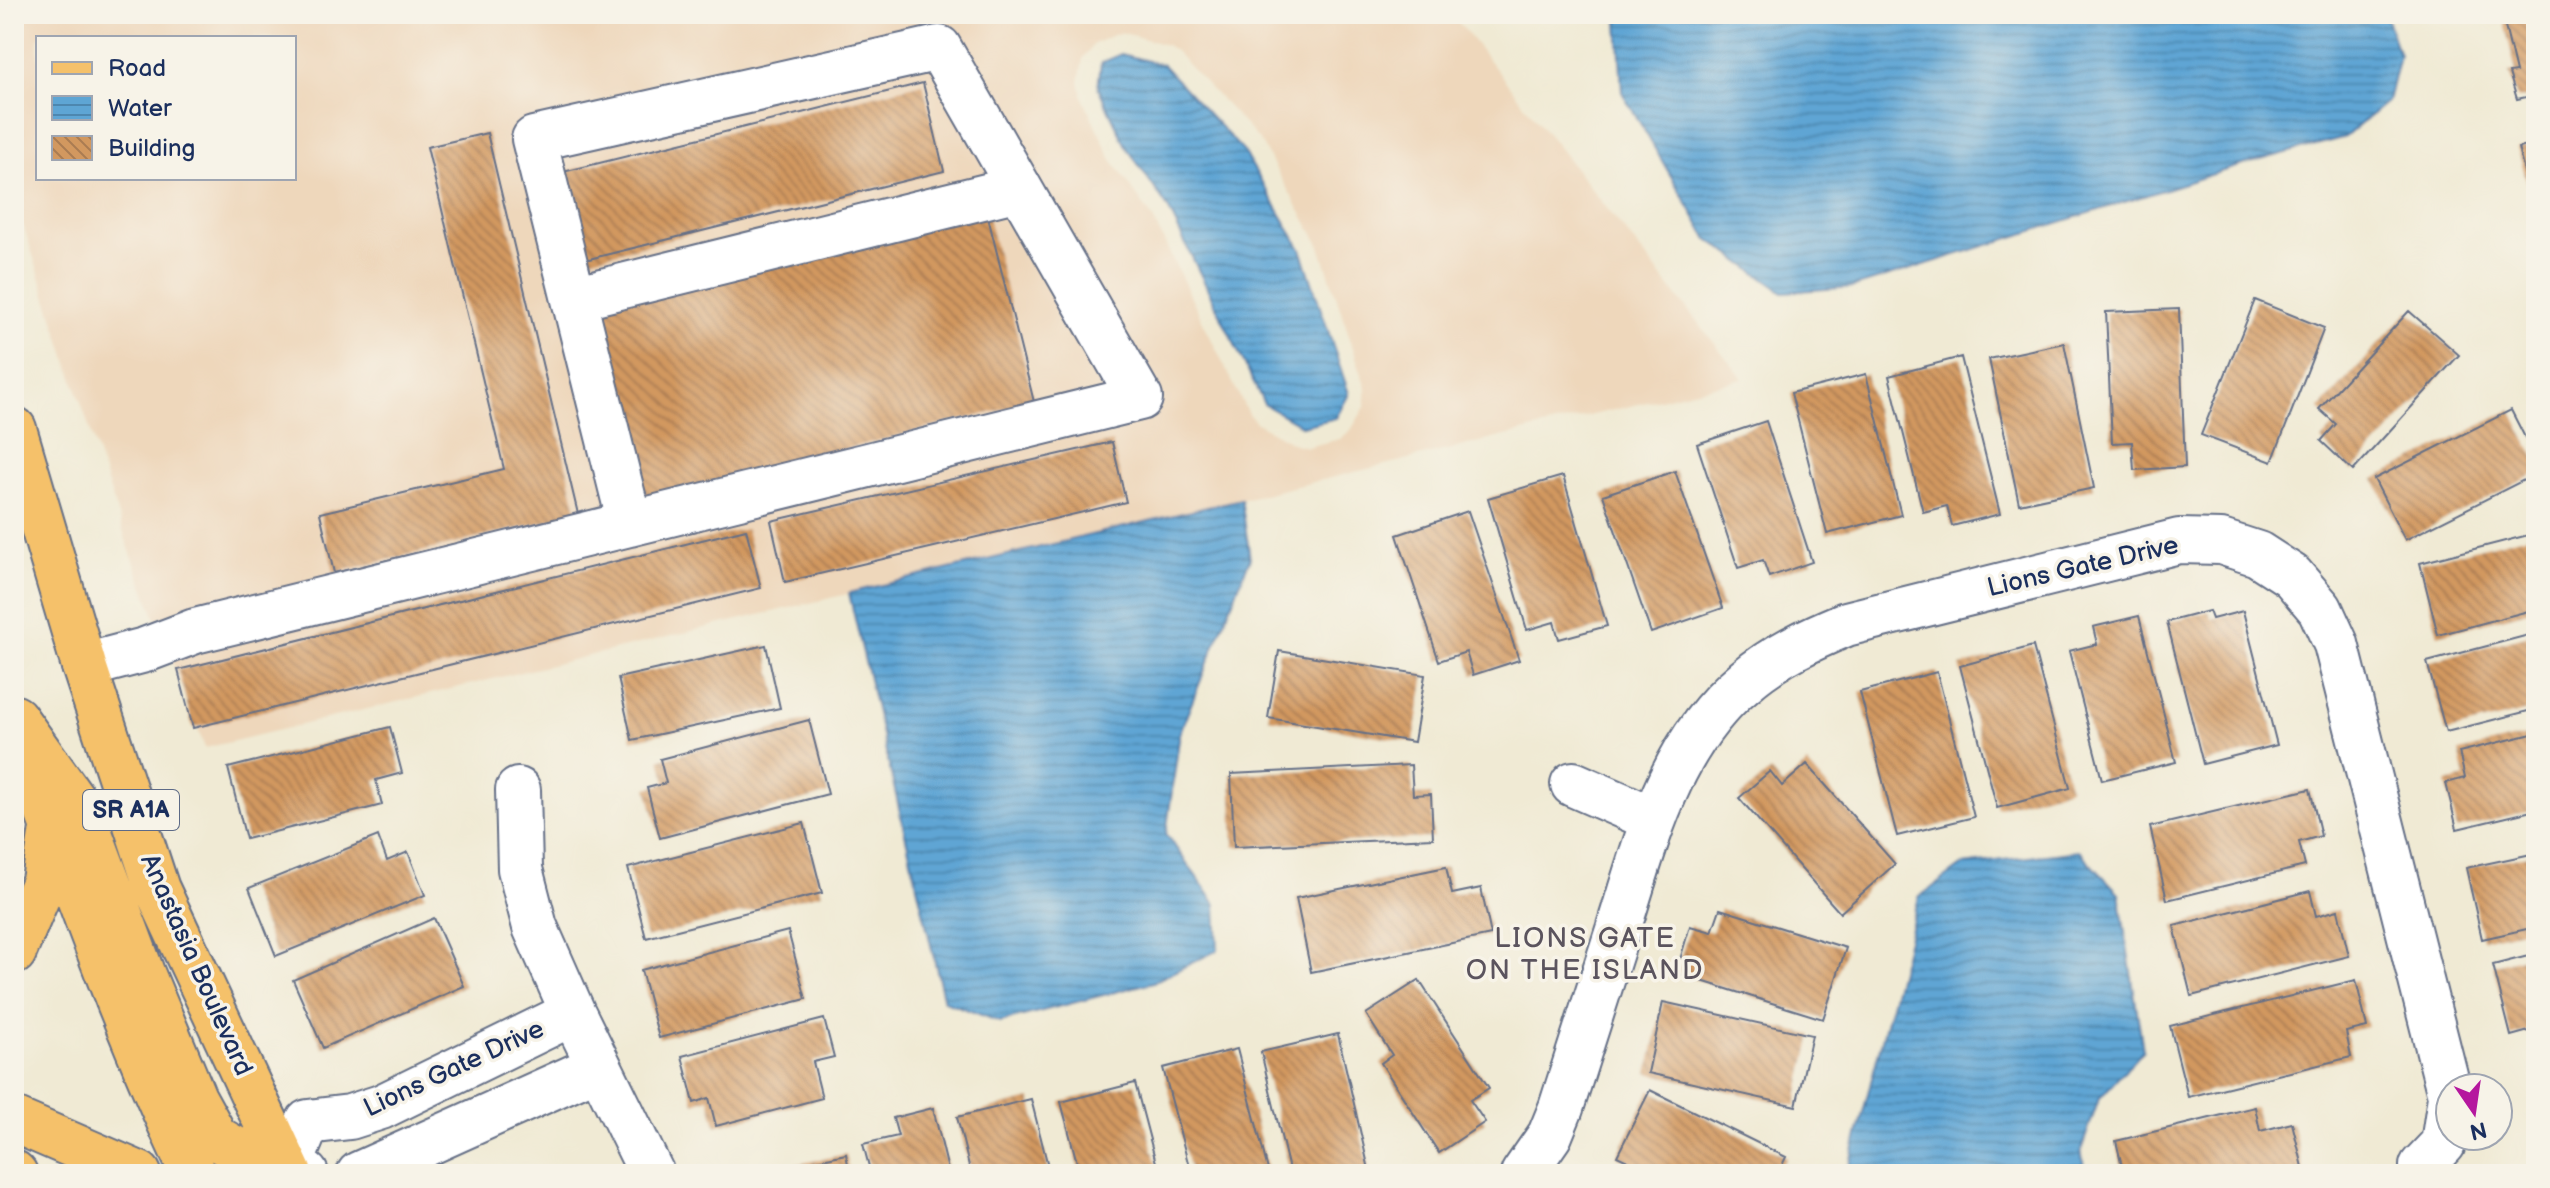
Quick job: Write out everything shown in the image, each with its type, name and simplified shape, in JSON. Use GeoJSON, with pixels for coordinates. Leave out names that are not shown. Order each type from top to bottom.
{"type":"FeatureCollection","features":[{"type":"Feature","properties":{"kind":"main road","name":"Anastasia Boulevard"},"geometry":{"type":"LineString","coordinates":[[14,429],[84,666],[157,889],[295,1173]]}},
{"type":"Feature","properties":{"kind":"main road"},"geometry":{"type":"LineString","coordinates":[[15,716],[82,812],[147,987],[194,1098],[216,1138],[253,1159],[295,1173]]}},
{"type":"Feature","properties":{"kind":"main road","name":"SR A1A"},"geometry":{"type":"LineString","coordinates":[[15,716],[111,984],[162,1109],[193,1174]]}},
{"type":"Feature","properties":{"kind":"main road"},"geometry":{"type":"LineString","coordinates":[[14,952],[44,881],[53,826]]}},
{"type":"Feature","properties":{"kind":"main road"},"geometry":{"type":"LineString","coordinates":[[14,1120],[139,1174]]}},
{"type":"Feature","properties":{"kind":"street"},"geometry":{"type":"LineString","coordinates":[[84,666],[145,650],[195,631],[630,524],[1140,398],[939,48],[534,139],[630,524]]}},
{"type":"Feature","properties":{"kind":"street"},"geometry":{"type":"LineString","coordinates":[[574,298],[1019,188]]}},
{"type":"Feature","properties":{"kind":"street","name":"Lions Gate Drive"},"geometry":{"type":"LineString","coordinates":[[1523,1174],[1550,1135],[1561,1108],[1653,819],[1677,765],[1707,720],[1745,681],[1809,640],[1846,624],[2179,541],[2221,542],[2258,554],[2292,576],[2320,609],[2336,644],[2444,1072]]}},
{"type":"Feature","properties":{"kind":"street"},"geometry":{"type":"LineString","coordinates":[[1573,784],[1653,819]]}},
{"type":"Feature","properties":{"kind":"street","name":"Lions Gate Drive"},"geometry":{"type":"LineString","coordinates":[[518,790],[520,869],[535,927],[573,1013],[652,1174]]}},
{"type":"Feature","properties":{"kind":"street","name":"Lions Gate Drive"},"geometry":{"type":"LineString","coordinates":[[295,1173],[308,1122],[350,1117],[381,1107],[573,1013]]}},
{"type":"Feature","properties":{"kind":"street"},"geometry":{"type":"LineString","coordinates":[[359,1174],[599,1066]]}},
{"type":"Feature","properties":{"kind":"street"},"geometry":{"type":"LineString","coordinates":[[436,1080],[462,1129]]}},
{"type":"Feature","properties":{"kind":"street","name":"Lions Gate Drive"},"geometry":{"type":"LineString","coordinates":[[2422,1166],[2435,1152]]}},
{"type":"Feature","properties":{"kind":"shaded area"},"geometry":{"type":"Polygon","coordinates":[[[1452,14],[1743,379],[205,748],[126,540],[14,197],[14,16],[1452,14]],[[1124,33],[1094,44],[1083,58],[1079,82],[1082,96],[1111,158],[1153,219],[1248,414],[1257,423],[1294,444],[1307,447],[1340,439],[1351,430],[1365,407],[1366,388],[1319,243],[1259,140],[1166,45],[1124,33]]]}},
{"type":"Feature","properties":{"kind":"water"},"geometry":{"type":"Polygon","coordinates":[[[1630,14],[2385,14],[2399,55],[2388,101],[2345,137],[2242,165],[1854,287],[1783,292],[1707,238],[1622,92],[1618,21],[1630,14]]]}},
{"type":"Feature","properties":{"kind":"water"},"geometry":{"type":"Polygon","coordinates":[[[1121,54],[1163,65],[1244,152],[1301,249],[1349,394],[1336,418],[1302,426],[1264,404],[1168,208],[1126,146],[1098,87],[1101,63],[1121,54]]]}},
{"type":"Feature","properties":{"kind":"water"},"geometry":{"type":"Polygon","coordinates":[[[1241,499],[1250,558],[1180,732],[1166,834],[1216,904],[1218,950],[1153,982],[1000,1022],[944,1001],[849,593],[1241,499]]]}},
{"type":"Feature","properties":{"kind":"water"},"geometry":{"type":"Polygon","coordinates":[[[2079,851],[2119,893],[2143,1050],[2099,1099],[2081,1150],[2085,1174],[1847,1174],[1919,897],[1963,865],[2079,851]]]}},
{"type":"Feature","properties":{"kind":"building"},"geometry":{"type":"Polygon","coordinates":[[[2502,14],[2536,14],[2536,95],[2517,99],[2509,73],[2516,72],[2502,14]]]}},
{"type":"Feature","properties":{"kind":"building"},"geometry":{"type":"Polygon","coordinates":[[[923,83],[944,171],[585,260],[563,172],[923,83]]]}},
{"type":"Feature","properties":{"kind":"building"},"geometry":{"type":"Polygon","coordinates":[[[487,133],[578,514],[334,573],[320,513],[504,469],[427,147],[487,133]]]}},
{"type":"Feature","properties":{"kind":"building"},"geometry":{"type":"Polygon","coordinates":[[[2536,144],[2536,214],[2535,214],[2518,148],[2536,144]]]}},
{"type":"Feature","properties":{"kind":"building"},"geometry":{"type":"Polygon","coordinates":[[[986,209],[1034,402],[636,501],[588,309],[986,209]]]}},
{"type":"Feature","properties":{"kind":"building"},"geometry":{"type":"Polygon","coordinates":[[[2255,300],[2324,328],[2272,462],[2201,435],[2255,300]]]}},
{"type":"Feature","properties":{"kind":"building"},"geometry":{"type":"Polygon","coordinates":[[[2179,309],[2185,467],[2134,470],[2132,442],[2112,443],[2106,312],[2179,309]]]}},
{"type":"Feature","properties":{"kind":"building"},"geometry":{"type":"Polygon","coordinates":[[[2409,311],[2459,355],[2353,471],[2321,441],[2336,424],[2319,409],[2409,311]]]}},
{"type":"Feature","properties":{"kind":"building"},"geometry":{"type":"Polygon","coordinates":[[[2064,343],[2094,488],[2019,504],[1989,359],[2064,343]]]}},
{"type":"Feature","properties":{"kind":"building"},"geometry":{"type":"Polygon","coordinates":[[[1961,357],[2000,514],[1952,526],[1947,506],[1923,512],[1889,376],[1961,357]]]}},
{"type":"Feature","properties":{"kind":"building"},"geometry":{"type":"Polygon","coordinates":[[[1866,374],[1901,515],[1827,534],[1791,393],[1866,374]]]}},
{"type":"Feature","properties":{"kind":"building"},"geometry":{"type":"Polygon","coordinates":[[[2511,410],[2536,459],[2536,474],[2405,540],[2374,479],[2511,410]]]}},
{"type":"Feature","properties":{"kind":"building"},"geometry":{"type":"Polygon","coordinates":[[[1766,421],[1812,562],[1769,577],[1763,560],[1738,568],[1697,444],[1766,421]]]}},
{"type":"Feature","properties":{"kind":"building"},"geometry":{"type":"Polygon","coordinates":[[[1112,442],[1126,502],[785,582],[771,521],[1112,442]]]}},
{"type":"Feature","properties":{"kind":"building"},"geometry":{"type":"Polygon","coordinates":[[[1675,471],[1723,608],[1651,633],[1603,495],[1675,471]]]}},
{"type":"Feature","properties":{"kind":"building"},"geometry":{"type":"Polygon","coordinates":[[[1563,476],[1607,626],[1559,639],[1554,622],[1527,630],[1488,498],[1563,476]]]}},
{"type":"Feature","properties":{"kind":"building"},"geometry":{"type":"Polygon","coordinates":[[[1468,511],[1519,660],[1473,675],[1466,652],[1439,661],[1397,535],[1468,511]]]}},
{"type":"Feature","properties":{"kind":"building"},"geometry":{"type":"Polygon","coordinates":[[[746,529],[761,588],[193,728],[178,670],[746,529]]]}},
{"type":"Feature","properties":{"kind":"building"},"geometry":{"type":"Polygon","coordinates":[[[2536,533],[2536,609],[2438,635],[2420,563],[2536,533]]]}},
{"type":"Feature","properties":{"kind":"building"},"geometry":{"type":"Polygon","coordinates":[[[2209,611],[2212,619],[2243,611],[2277,745],[2203,764],[2167,622],[2209,611]]]}},
{"type":"Feature","properties":{"kind":"building"},"geometry":{"type":"Polygon","coordinates":[[[2139,616],[2176,762],[2102,780],[2069,651],[2097,644],[2093,627],[2139,616]]]}},
{"type":"Feature","properties":{"kind":"building"},"geometry":{"type":"Polygon","coordinates":[[[2536,633],[2536,709],[2446,732],[2427,662],[2536,633]]]}},
{"type":"Feature","properties":{"kind":"building"},"geometry":{"type":"Polygon","coordinates":[[[766,645],[780,708],[632,740],[618,678],[766,645]]]}},
{"type":"Feature","properties":{"kind":"building"},"geometry":{"type":"Polygon","coordinates":[[[2033,646],[2070,788],[1997,808],[1960,666],[2033,646]]]}},
{"type":"Feature","properties":{"kind":"building"},"geometry":{"type":"Polygon","coordinates":[[[1279,651],[1425,675],[1414,742],[1268,718],[1279,651]]]}},
{"type":"Feature","properties":{"kind":"building"},"geometry":{"type":"Polygon","coordinates":[[[1937,672],[1974,817],[1897,836],[1860,692],[1937,672]]]}},
{"type":"Feature","properties":{"kind":"building"},"geometry":{"type":"Polygon","coordinates":[[[809,720],[828,794],[660,838],[647,788],[666,783],[660,759],[809,720]]]}},
{"type":"Feature","properties":{"kind":"building"},"geometry":{"type":"Polygon","coordinates":[[[390,727],[402,773],[376,780],[382,805],[246,839],[228,768],[390,727]]]}},
{"type":"Feature","properties":{"kind":"building"},"geometry":{"type":"Polygon","coordinates":[[[2536,733],[2536,810],[2457,829],[2446,783],[2465,778],[2459,752],[2536,733]]]}},
{"type":"Feature","properties":{"kind":"building"},"geometry":{"type":"Polygon","coordinates":[[[1807,764],[1895,864],[1840,913],[1739,798],[1770,771],[1782,786],[1807,764]]]}},
{"type":"Feature","properties":{"kind":"building"},"geometry":{"type":"Polygon","coordinates":[[[1411,765],[1413,795],[1431,794],[1433,838],[1234,847],[1231,774],[1411,765]]]}},
{"type":"Feature","properties":{"kind":"building"},"geometry":{"type":"Polygon","coordinates":[[[2310,789],[2321,836],[2299,842],[2305,866],[2167,900],[2150,827],[2310,789]]]}},
{"type":"Feature","properties":{"kind":"building"},"geometry":{"type":"Polygon","coordinates":[[[804,823],[822,893],[646,938],[628,868],[804,823]]]}},
{"type":"Feature","properties":{"kind":"building"},"geometry":{"type":"Polygon","coordinates":[[[378,836],[387,861],[408,852],[425,895],[276,956],[249,888],[378,836]]]}},
{"type":"Feature","properties":{"kind":"building"},"geometry":{"type":"Polygon","coordinates":[[[2536,853],[2536,927],[2482,939],[2466,868],[2536,853]]]}},
{"type":"Feature","properties":{"kind":"building"},"geometry":{"type":"Polygon","coordinates":[[[1446,867],[1452,894],[1481,888],[1491,935],[1311,972],[1296,898],[1446,867]]]}},
{"type":"Feature","properties":{"kind":"building"},"geometry":{"type":"Polygon","coordinates":[[[2310,891],[2316,916],[2338,910],[2349,956],[2191,996],[2174,926],[2310,891]]]}},
{"type":"Feature","properties":{"kind":"building"},"geometry":{"type":"Polygon","coordinates":[[[1720,909],[1846,948],[1823,1019],[1676,973],[1690,926],[1712,932],[1720,909]]]}},
{"type":"Feature","properties":{"kind":"building"},"geometry":{"type":"Polygon","coordinates":[[[434,918],[464,986],[323,1048],[293,980],[434,918]]]}},
{"type":"Feature","properties":{"kind":"building"},"geometry":{"type":"Polygon","coordinates":[[[788,931],[806,999],[659,1038],[641,970],[788,931]]]}},
{"type":"Feature","properties":{"kind":"building"},"geometry":{"type":"Polygon","coordinates":[[[2536,954],[2536,1029],[2511,1036],[2493,965],[2536,954]]]}},
{"type":"Feature","properties":{"kind":"building"},"geometry":{"type":"Polygon","coordinates":[[[1419,980],[1489,1088],[1470,1100],[1485,1122],[1439,1153],[1381,1063],[1392,1055],[1366,1014],[1419,980]]]}},
{"type":"Feature","properties":{"kind":"building"},"geometry":{"type":"Polygon","coordinates":[[[2356,980],[2367,1027],[2346,1032],[2351,1057],[2188,1097],[2170,1026],[2356,980]]]}},
{"type":"Feature","properties":{"kind":"building"},"geometry":{"type":"Polygon","coordinates":[[[1663,1002],[1812,1035],[1796,1106],[1648,1073],[1663,1002]]]}},
{"type":"Feature","properties":{"kind":"building"},"geometry":{"type":"Polygon","coordinates":[[[824,1019],[834,1057],[813,1062],[822,1098],[716,1126],[709,1098],[694,1103],[682,1056],[824,1019]]]}},
{"type":"Feature","properties":{"kind":"building"},"geometry":{"type":"Polygon","coordinates":[[[1338,1034],[1370,1174],[1290,1174],[1261,1052],[1338,1034]]]}},
{"type":"Feature","properties":{"kind":"building"},"geometry":{"type":"Polygon","coordinates":[[[1237,1049],[1269,1174],[1191,1174],[1163,1068],[1237,1049]]]}},
{"type":"Feature","properties":{"kind":"building"},"geometry":{"type":"Polygon","coordinates":[[[1135,1083],[1159,1174],[1080,1174],[1061,1102],[1135,1083]]]}},
{"type":"Feature","properties":{"kind":"building"},"geometry":{"type":"Polygon","coordinates":[[[1650,1090],[1786,1157],[1778,1174],[1655,1174],[1617,1156],[1650,1090]]]}},
{"type":"Feature","properties":{"kind":"building"},"geometry":{"type":"Polygon","coordinates":[[[1031,1099],[1050,1174],[971,1174],[957,1117],[1031,1099]]]}},
{"type":"Feature","properties":{"kind":"building"},"geometry":{"type":"Polygon","coordinates":[[[2255,1107],[2260,1131],[2292,1123],[2304,1171],[2290,1174],[2124,1174],[2116,1141],[2255,1107]]]}},
{"type":"Feature","properties":{"kind":"building"},"geometry":{"type":"Polygon","coordinates":[[[933,1108],[949,1174],[871,1174],[863,1144],[898,1136],[893,1118],[933,1108]]]}},
{"type":"Feature","properties":{"kind":"building"},"geometry":{"type":"Polygon","coordinates":[[[846,1154],[850,1174],[775,1174],[774,1169],[846,1154]]]}},
{"type":"Feature","properties":{"kind":"district","name":"LIONS GATE ON THE ISLAND"},"geometry":{"type":"Point","coordinates":[1585,954]}}]}
